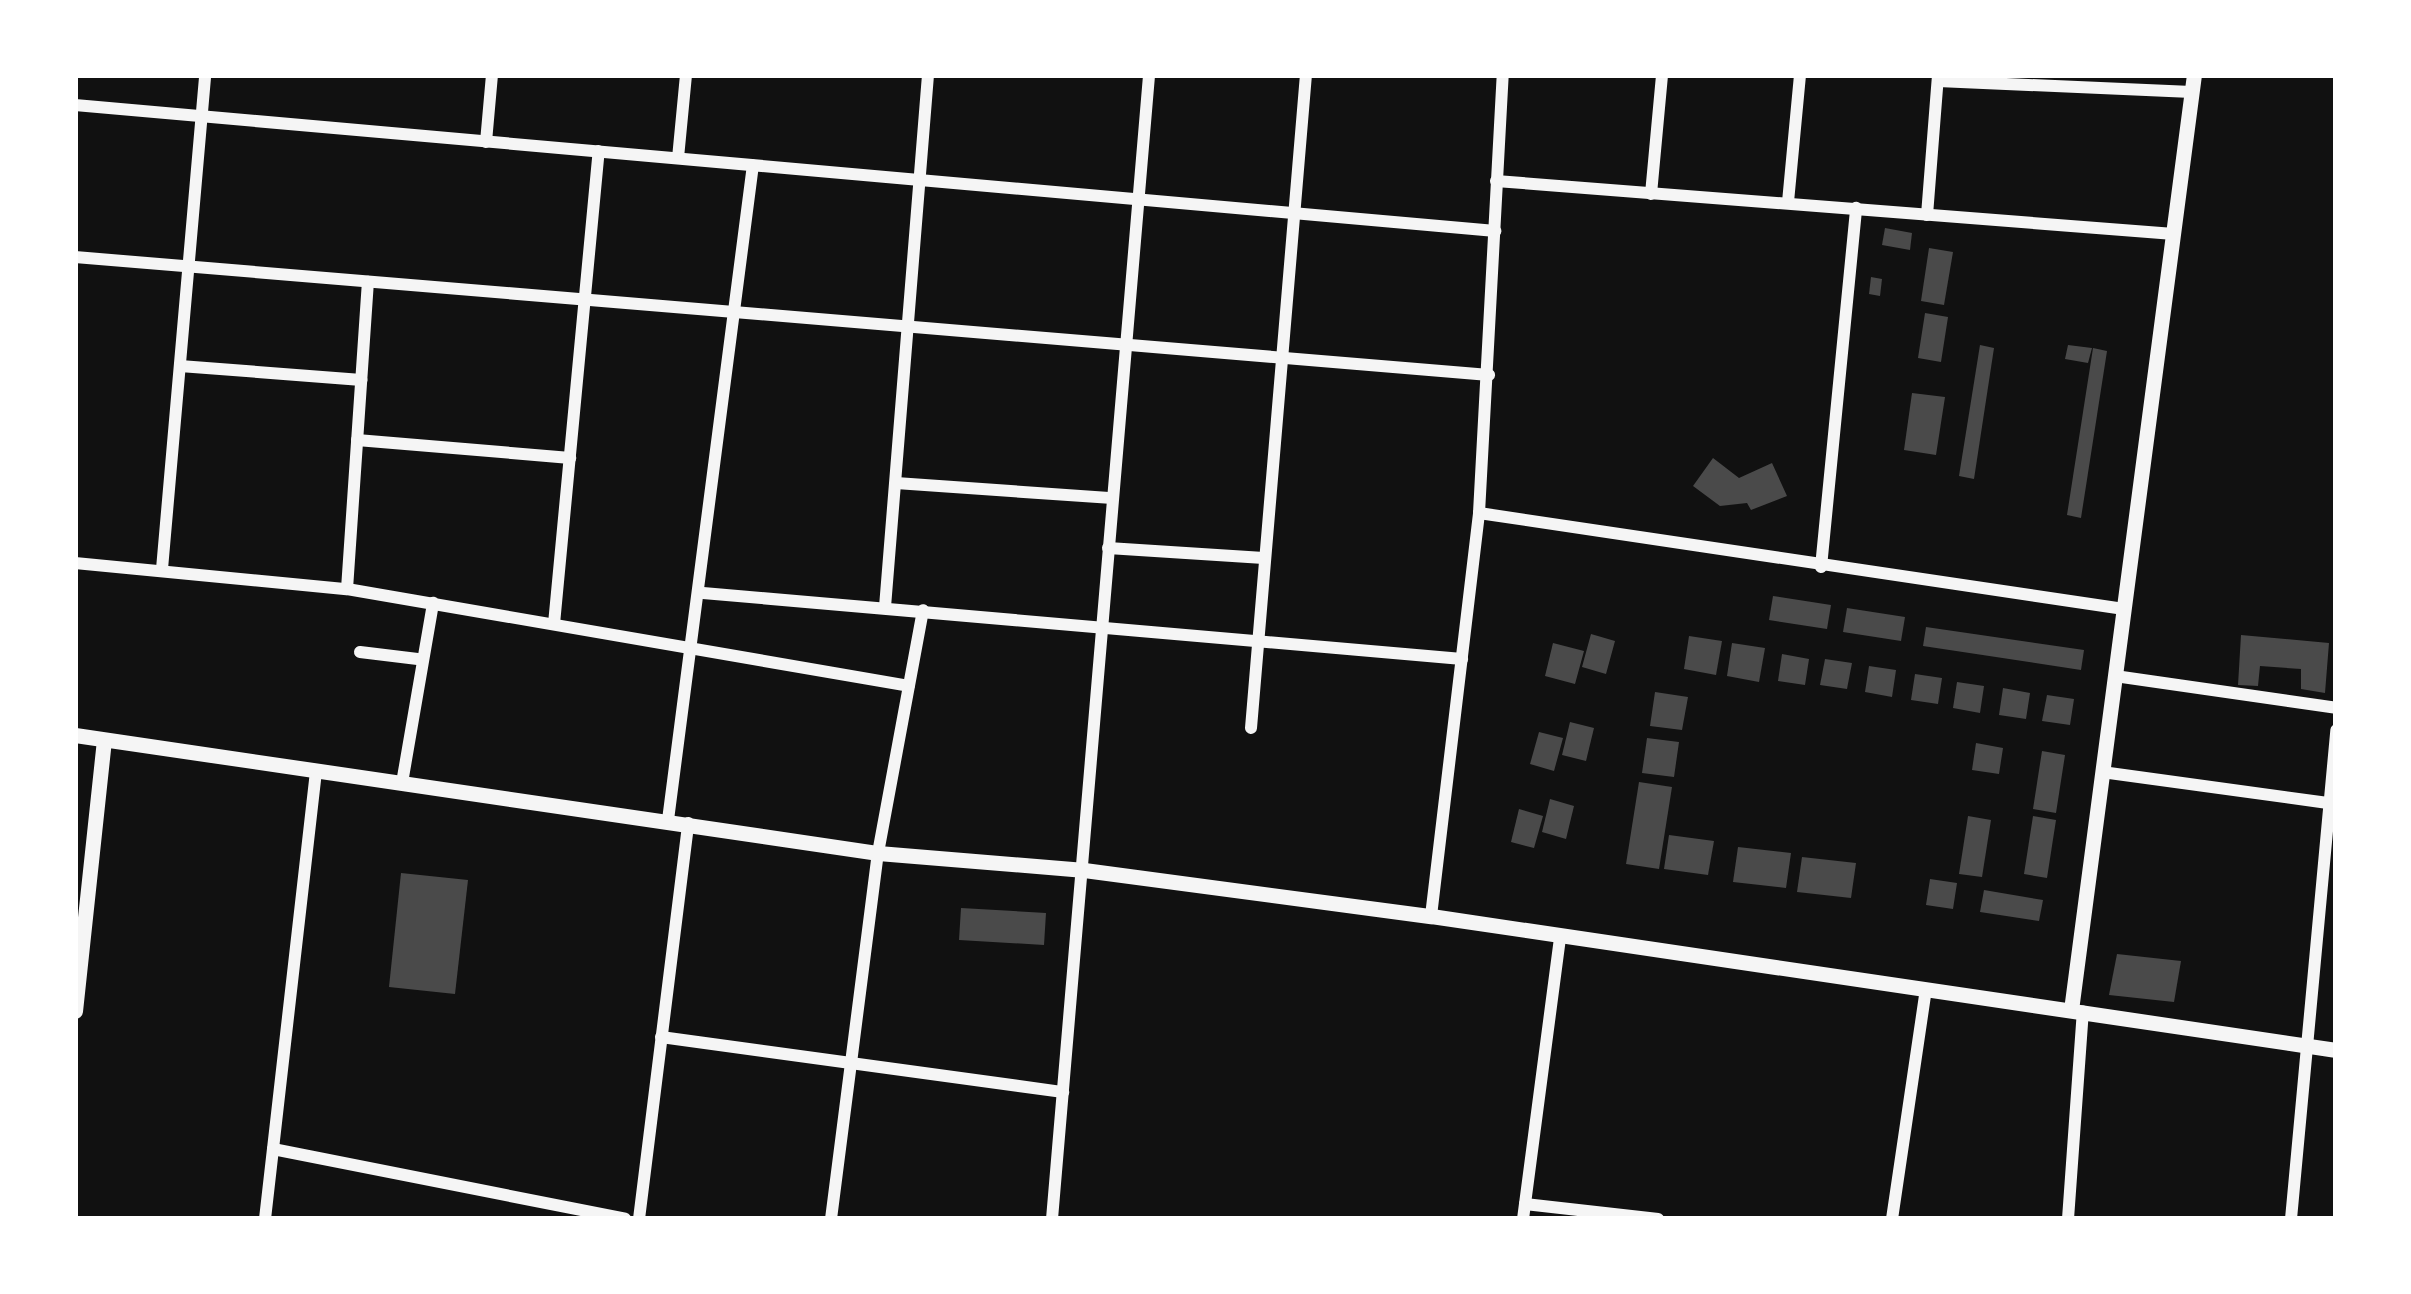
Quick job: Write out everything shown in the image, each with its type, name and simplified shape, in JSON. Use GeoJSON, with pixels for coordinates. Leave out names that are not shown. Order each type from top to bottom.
{"type":"FeatureCollection","features":[{"type":"Feature","properties":{"kind":"street"},"geometry":{"type":"LineString","coordinates":[[162,569],[205,75]]}},
{"type":"Feature","properties":{"kind":"street"},"geometry":{"type":"LineString","coordinates":[[485,142],[492,75]]}},
{"type":"Feature","properties":{"kind":"street"},"geometry":{"type":"LineString","coordinates":[[678,158],[686,75]]}},
{"type":"Feature","properties":{"kind":"street"},"geometry":{"type":"LineString","coordinates":[[885,607],[928,75]]}},
{"type":"Feature","properties":{"kind":"street"},"geometry":{"type":"LineString","coordinates":[[1052,1219],[1149,75]]}},
{"type":"Feature","properties":{"kind":"street"},"geometry":{"type":"LineString","coordinates":[[1251,728],[1306,75]]}},
{"type":"Feature","properties":{"kind":"street"},"geometry":{"type":"LineString","coordinates":[[1432,916],[1479,513],[1503,75]]}},
{"type":"Feature","properties":{"kind":"street"},"geometry":{"type":"LineString","coordinates":[[1651,194],[1662,75]]}},
{"type":"Feature","properties":{"kind":"street"},"geometry":{"type":"LineString","coordinates":[[1788,202],[1800,75]]}},
{"type":"Feature","properties":{"kind":"street"},"geometry":{"type":"LineString","coordinates":[[1927,215],[1938,78],[2193,84],[2102,772],[2077,1011],[2068,1219]]}},
{"type":"Feature","properties":{"kind":"street"},"geometry":{"type":"LineString","coordinates":[[75,105],[1495,231]]}},
{"type":"Feature","properties":{"kind":"street"},"geometry":{"type":"LineString","coordinates":[[554,624],[599,152]]}},
{"type":"Feature","properties":{"kind":"street"},"geometry":{"type":"LineString","coordinates":[[668,820],[703,592],[753,165]]}},
{"type":"Feature","properties":{"kind":"street"},"geometry":{"type":"LineString","coordinates":[[1496,181],[2174,234]]}},
{"type":"Feature","properties":{"kind":"street"},"geometry":{"type":"LineString","coordinates":[[1820,567],[1856,208]]}},
{"type":"Feature","properties":{"kind":"street"},"geometry":{"type":"LineString","coordinates":[[75,257],[1489,375]]}},
{"type":"Feature","properties":{"kind":"street"},"geometry":{"type":"LineString","coordinates":[[347,589],[368,282]]}},
{"type":"Feature","properties":{"kind":"street"},"geometry":{"type":"LineString","coordinates":[[180,366],[361,380]]}},
{"type":"Feature","properties":{"kind":"street"},"geometry":{"type":"LineString","coordinates":[[357,440],[570,458]]}},
{"type":"Feature","properties":{"kind":"street"},"geometry":{"type":"LineString","coordinates":[[896,483],[1112,498]]}},
{"type":"Feature","properties":{"kind":"street"},"geometry":{"type":"LineString","coordinates":[[1479,513],[2124,609]]}},
{"type":"Feature","properties":{"kind":"street"},"geometry":{"type":"LineString","coordinates":[[1108,548],[1264,558]]}},
{"type":"Feature","properties":{"kind":"street"},"geometry":{"type":"LineString","coordinates":[[75,562],[347,589],[909,686]]}},
{"type":"Feature","properties":{"kind":"street"},"geometry":{"type":"LineString","coordinates":[[703,592],[1462,659]]}},
{"type":"Feature","properties":{"kind":"street"},"geometry":{"type":"LineString","coordinates":[[402,784],[418,659],[433,603]]}},
{"type":"Feature","properties":{"kind":"street"},"geometry":{"type":"LineString","coordinates":[[831,1219],[878,853],[923,610]]}},
{"type":"Feature","properties":{"kind":"street"},"geometry":{"type":"LineString","coordinates":[[360,652],[418,659]]}},
{"type":"Feature","properties":{"kind":"street"},"geometry":{"type":"LineString","coordinates":[[2115,676],[2336,708]]}},
{"type":"Feature","properties":{"kind":"street"},"geometry":{"type":"LineString","coordinates":[[2291,1219],[2336,730]]}},
{"type":"Feature","properties":{"kind":"street"},"geometry":{"type":"LineString","coordinates":[[75,735],[878,853],[1084,870],[1432,916],[2336,1050]]}},
{"type":"Feature","properties":{"kind":"street"},"geometry":{"type":"LineString","coordinates":[[75,1011],[104,741]]}},
{"type":"Feature","properties":{"kind":"street"},"geometry":{"type":"LineString","coordinates":[[265,1219],[316,772]]}},
{"type":"Feature","properties":{"kind":"street"},"geometry":{"type":"LineString","coordinates":[[2102,772],[2328,803]]}},
{"type":"Feature","properties":{"kind":"street"},"geometry":{"type":"LineString","coordinates":[[638,1219],[688,823]]}},
{"type":"Feature","properties":{"kind":"street"},"geometry":{"type":"LineString","coordinates":[[2318,893],[2336,894]]}},
{"type":"Feature","properties":{"kind":"street"},"geometry":{"type":"LineString","coordinates":[[1560,938],[1524,1211],[1658,1219]]}},
{"type":"Feature","properties":{"kind":"street"},"geometry":{"type":"LineString","coordinates":[[1892,1219],[1926,988]]}},
{"type":"Feature","properties":{"kind":"street"},"geometry":{"type":"LineString","coordinates":[[661,1037],[1063,1092]]}},
{"type":"Feature","properties":{"kind":"street"},"geometry":{"type":"LineString","coordinates":[[273,1150],[625,1219]]}},
{"type":"Feature","properties":{"kind":"building"},"geometry":{"type":"Polygon","coordinates":[[[1885,228],[1912,233],[1910,250],[1882,245],[1885,228]]]}},
{"type":"Feature","properties":{"kind":"building"},"geometry":{"type":"Polygon","coordinates":[[[1929,248],[1953,252],[1944,305],[1921,301],[1929,248]]]}},
{"type":"Feature","properties":{"kind":"building"},"geometry":{"type":"Polygon","coordinates":[[[1871,277],[1882,279],[1880,296],[1869,294],[1871,277]]]}},
{"type":"Feature","properties":{"kind":"building"},"geometry":{"type":"Polygon","coordinates":[[[1925,313],[1948,317],[1941,362],[1918,358],[1925,313]]]}},
{"type":"Feature","properties":{"kind":"building"},"geometry":{"type":"Polygon","coordinates":[[[1980,345],[1994,348],[1974,479],[1959,476],[1980,345]]]}},
{"type":"Feature","properties":{"kind":"building"},"geometry":{"type":"Polygon","coordinates":[[[2068,345],[2092,348],[2088,363],[2065,359],[2068,345]]]}},
{"type":"Feature","properties":{"kind":"building"},"geometry":{"type":"Polygon","coordinates":[[[2093,348],[2107,351],[2081,518],[2067,515],[2093,348]]]}},
{"type":"Feature","properties":{"kind":"building"},"geometry":{"type":"Polygon","coordinates":[[[1912,393],[1945,397],[1936,455],[1904,450],[1912,393]]]}},
{"type":"Feature","properties":{"kind":"building"},"geometry":{"type":"Polygon","coordinates":[[[1713,458],[1739,478],[1772,463],[1787,496],[1751,510],[1747,503],[1720,506],[1693,486],[1713,458]]]}},
{"type":"Feature","properties":{"kind":"building"},"geometry":{"type":"Polygon","coordinates":[[[1773,596],[1831,605],[1827,629],[1769,620],[1773,596]]]}},
{"type":"Feature","properties":{"kind":"building"},"geometry":{"type":"Polygon","coordinates":[[[1847,608],[1905,617],[1901,641],[1843,632],[1847,608]]]}},
{"type":"Feature","properties":{"kind":"building"},"geometry":{"type":"Polygon","coordinates":[[[1926,627],[2084,650],[2081,670],[1923,646],[1926,627]]]}},
{"type":"Feature","properties":{"kind":"building"},"geometry":{"type":"Polygon","coordinates":[[[1591,634],[1615,641],[1606,674],[1582,667],[1591,634]]]}},
{"type":"Feature","properties":{"kind":"building"},"geometry":{"type":"Polygon","coordinates":[[[2241,635],[2329,643],[2325,693],[2301,689],[2301,669],[2260,666],[2258,686],[2238,685],[2241,635]]]}},
{"type":"Feature","properties":{"kind":"building"},"geometry":{"type":"Polygon","coordinates":[[[1689,636],[1722,641],[1716,675],[1684,669],[1689,636]]]}},
{"type":"Feature","properties":{"kind":"building"},"geometry":{"type":"Polygon","coordinates":[[[1553,643],[1584,651],[1575,684],[1545,676],[1553,643]]]}},
{"type":"Feature","properties":{"kind":"building"},"geometry":{"type":"Polygon","coordinates":[[[1732,643],[1765,648],[1759,682],[1727,676],[1732,643]]]}},
{"type":"Feature","properties":{"kind":"building"},"geometry":{"type":"Polygon","coordinates":[[[1782,654],[1809,659],[1805,685],[1778,681],[1782,654]]]}},
{"type":"Feature","properties":{"kind":"building"},"geometry":{"type":"Polygon","coordinates":[[[1825,659],[1852,663],[1847,689],[1820,685],[1825,659]]]}},
{"type":"Feature","properties":{"kind":"building"},"geometry":{"type":"Polygon","coordinates":[[[1869,666],[1896,670],[1892,697],[1865,692],[1869,666]]]}},
{"type":"Feature","properties":{"kind":"building"},"geometry":{"type":"Polygon","coordinates":[[[1915,674],[1942,678],[1938,704],[1911,700],[1915,674]]]}},
{"type":"Feature","properties":{"kind":"building"},"geometry":{"type":"Polygon","coordinates":[[[1957,682],[1984,686],[1980,713],[1953,708],[1957,682]]]}},
{"type":"Feature","properties":{"kind":"building"},"geometry":{"type":"Polygon","coordinates":[[[2003,688],[2030,693],[2026,719],[1999,715],[2003,688]]]}},
{"type":"Feature","properties":{"kind":"building"},"geometry":{"type":"Polygon","coordinates":[[[1655,692],[1688,697],[1682,730],[1650,726],[1655,692]]]}},
{"type":"Feature","properties":{"kind":"building"},"geometry":{"type":"Polygon","coordinates":[[[2047,695],[2074,699],[2070,725],[2042,721],[2047,695]]]}},
{"type":"Feature","properties":{"kind":"building"},"geometry":{"type":"Polygon","coordinates":[[[1570,722],[1594,728],[1586,761],[1562,755],[1570,722]]]}},
{"type":"Feature","properties":{"kind":"building"},"geometry":{"type":"Polygon","coordinates":[[[1539,732],[1563,738],[1554,771],[1530,764],[1539,732]]]}},
{"type":"Feature","properties":{"kind":"building"},"geometry":{"type":"Polygon","coordinates":[[[1647,738],[1679,742],[1674,777],[1642,773],[1647,738]]]}},
{"type":"Feature","properties":{"kind":"building"},"geometry":{"type":"Polygon","coordinates":[[[1976,743],[2003,748],[1999,774],[1972,770],[1976,743]]]}},
{"type":"Feature","properties":{"kind":"building"},"geometry":{"type":"Polygon","coordinates":[[[2042,751],[2065,755],[2056,813],[2033,809],[2042,751]]]}},
{"type":"Feature","properties":{"kind":"building"},"geometry":{"type":"Polygon","coordinates":[[[1639,782],[1672,787],[1659,869],[1626,864],[1639,782]]]}},
{"type":"Feature","properties":{"kind":"building"},"geometry":{"type":"Polygon","coordinates":[[[1550,799],[1574,806],[1566,839],[1542,832],[1550,799]]]}},
{"type":"Feature","properties":{"kind":"building"},"geometry":{"type":"Polygon","coordinates":[[[1519,809],[1543,816],[1534,848],[1511,842],[1519,809]]]}},
{"type":"Feature","properties":{"kind":"building"},"geometry":{"type":"Polygon","coordinates":[[[1968,816],[1991,820],[1982,877],[1959,874],[1968,816]]]}},
{"type":"Feature","properties":{"kind":"building"},"geometry":{"type":"Polygon","coordinates":[[[2033,816],[2056,820],[2047,878],[2024,874],[2033,816]]]}},
{"type":"Feature","properties":{"kind":"building"},"geometry":{"type":"Polygon","coordinates":[[[1669,835],[1714,841],[1708,875],[1664,869],[1669,835]]]}},
{"type":"Feature","properties":{"kind":"building"},"geometry":{"type":"Polygon","coordinates":[[[1738,847],[1791,853],[1786,888],[1733,882],[1738,847]]]}},
{"type":"Feature","properties":{"kind":"building"},"geometry":{"type":"Polygon","coordinates":[[[1802,857],[1856,863],[1851,898],[1797,892],[1802,857]]]}},
{"type":"Feature","properties":{"kind":"building"},"geometry":{"type":"Polygon","coordinates":[[[401,873],[468,880],[455,994],[389,987],[401,873]]]}},
{"type":"Feature","properties":{"kind":"building"},"geometry":{"type":"Polygon","coordinates":[[[1930,879],[1957,883],[1953,909],[1926,905],[1930,879]]]}},
{"type":"Feature","properties":{"kind":"building"},"geometry":{"type":"Polygon","coordinates":[[[1984,890],[2043,900],[2039,921],[1980,912],[1984,890]]]}},
{"type":"Feature","properties":{"kind":"building"},"geometry":{"type":"Polygon","coordinates":[[[961,908],[1046,913],[1044,945],[959,940],[961,908]]]}},
{"type":"Feature","properties":{"kind":"building"},"geometry":{"type":"Polygon","coordinates":[[[2117,954],[2181,961],[2174,1002],[2109,995],[2117,954]]]}}]}
